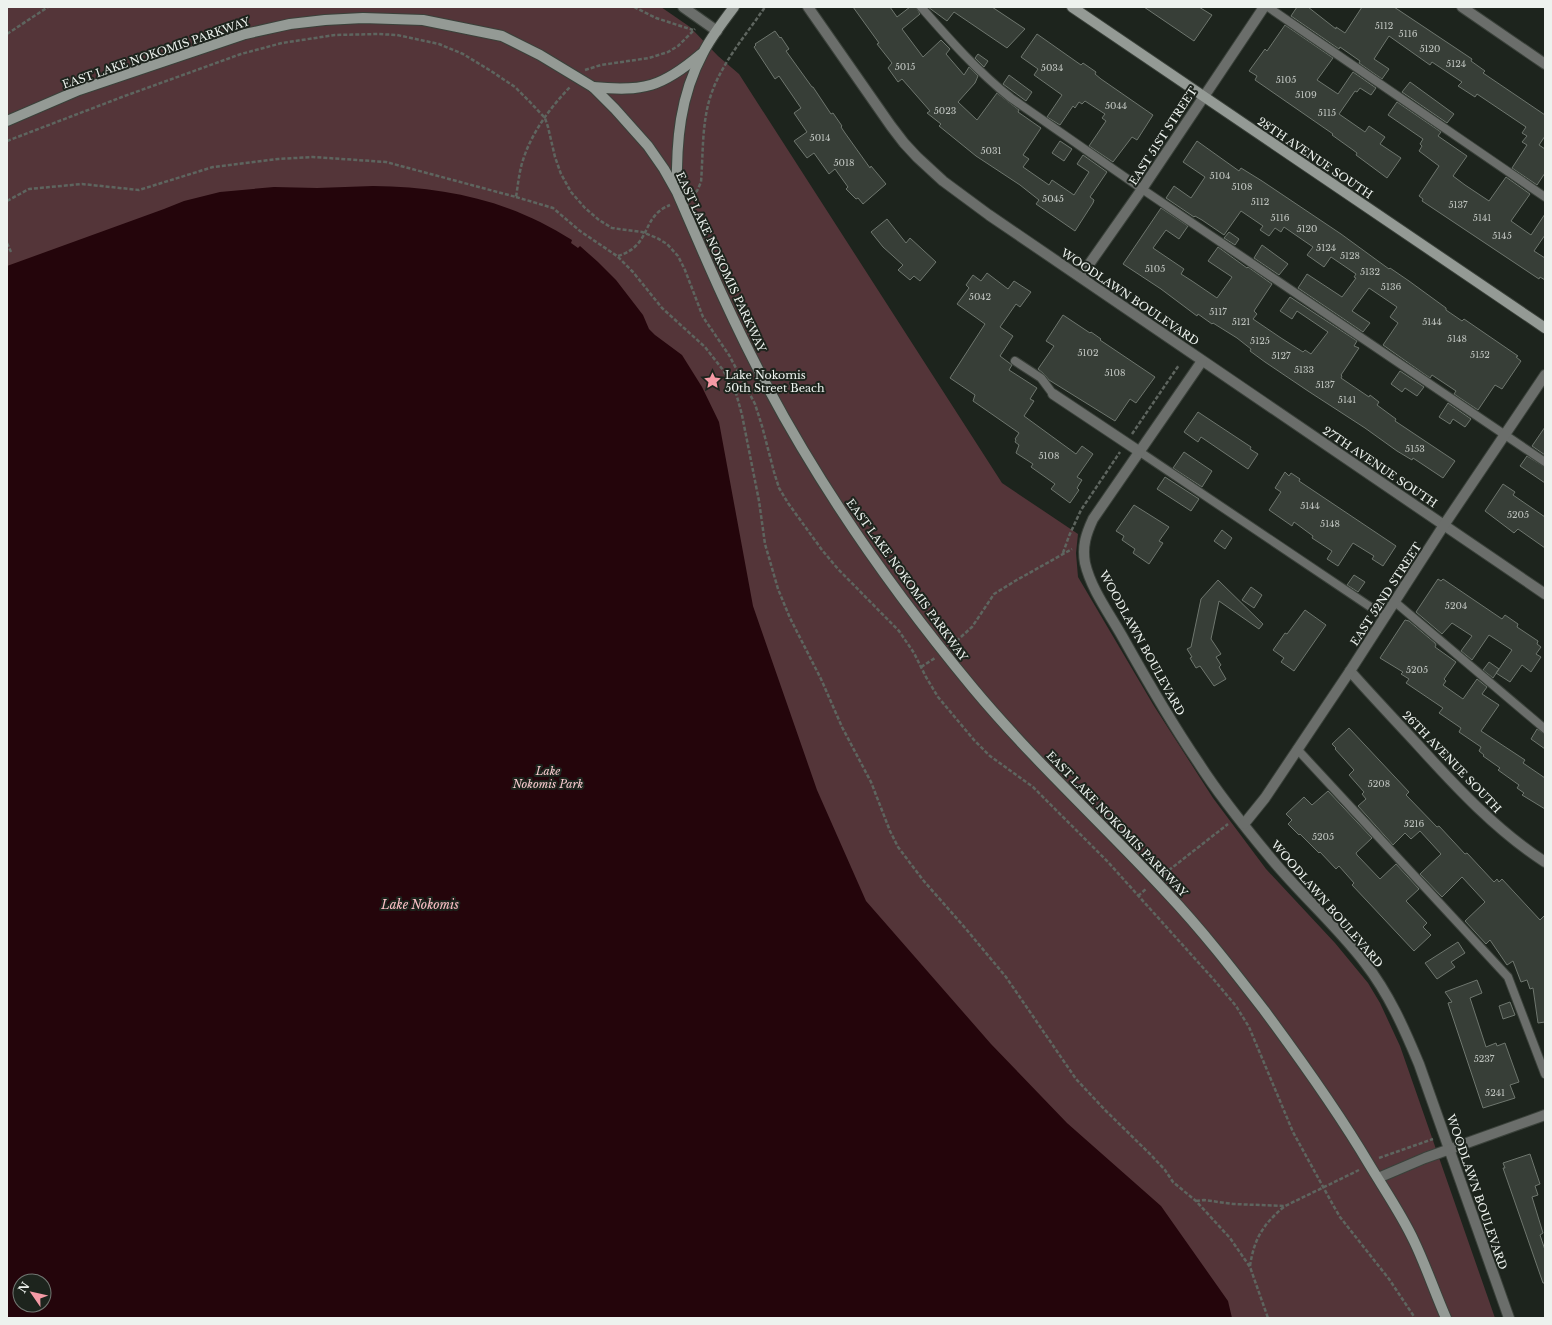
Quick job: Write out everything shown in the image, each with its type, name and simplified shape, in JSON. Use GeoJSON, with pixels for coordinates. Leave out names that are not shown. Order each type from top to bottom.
{"type":"FeatureCollection","features":[{"type":"Feature","properties":{"kind":"street"},"geometry":{"type":"LineString","coordinates":[[683,7],[717,31]]}},
{"type":"Feature","properties":{"kind":"street"},"geometry":{"type":"LineString","coordinates":[[677,192],[677,145],[680,115],[688,87],[703,52],[734,7]]}},
{"type":"Feature","properties":{"kind":"street","name":"WOODLAWN BOULEVARD"},"geometry":{"type":"LineString","coordinates":[[808,7],[891,126],[925,165],[965,198],[1202,361],[1140,452],[1103,502],[1088,529],[1084,544],[1086,565],[1097,591],[1135,660],[1183,740],[1208,776],[1278,867],[1358,954],[1381,986],[1396,1012],[1411,1045],[1450,1149],[1509,1318]]}},
{"type":"Feature","properties":{"kind":"street","name":"28TH AVENUE SOUTH"},"geometry":{"type":"LineString","coordinates":[[1072,7],[1545,328]]}},
{"type":"Feature","properties":{"kind":"street","name":"EAST 51ST STREET"},"geometry":{"type":"LineString","coordinates":[[1083,278],[1090,263],[1142,190],[1203,96],[1264,7]]}},
{"type":"Feature","properties":{"kind":"street"},"geometry":{"type":"LineString","coordinates":[[1462,7],[1545,64]]}},
{"type":"Feature","properties":{"kind":"street","name":"EAST LAKE NOKOMIS PARKWAY"},"geometry":{"type":"LineString","coordinates":[[7,121],[80,90],[245,34],[290,24],[325,20],[363,18],[423,20],[502,36],[540,55],[593,87],[645,143],[664,169],[677,192],[740,333],[791,430],[855,532],[944,652],[980,696],[1024,747],[1156,880],[1214,946],[1277,1028],[1325,1095],[1378,1178],[1414,1240],[1446,1318]]}},
{"type":"Feature","properties":{"kind":"street"},"geometry":{"type":"LineString","coordinates":[[593,87],[628,89],[653,85],[676,74],[703,52]]}},
{"type":"Feature","properties":{"kind":"street","name":"27TH AVENUE SOUTH"},"geometry":{"type":"LineString","coordinates":[[1202,361],[1545,594]]}},
{"type":"Feature","properties":{"kind":"street","name":"EAST 52ND STREET"},"geometry":{"type":"LineString","coordinates":[[1244,824],[1262,801],[1350,671],[1444,525],[1545,375]]}},
{"type":"Feature","properties":{"kind":"street"},"geometry":{"type":"LineString","coordinates":[[1054,394],[1140,452]]}},
{"type":"Feature","properties":{"kind":"street","name":"26TH AVENUE SOUTH"},"geometry":{"type":"LineString","coordinates":[[1350,671],[1436,765],[1469,798],[1504,831],[1545,862]]}},
{"type":"Feature","properties":{"kind":"street"},"geometry":{"type":"LineString","coordinates":[[1378,1178],[1425,1158],[1545,1115]]}},
{"type":"Feature","properties":{"kind":"lane"},"geometry":{"type":"LineString","coordinates":[[921,7],[997,87],[1142,190],[1545,462]]}},
{"type":"Feature","properties":{"kind":"lane"},"geometry":{"type":"LineString","coordinates":[[1268,7],[1545,197]]}},
{"type":"Feature","properties":{"kind":"lane"},"geometry":{"type":"LineString","coordinates":[[1015,361],[1041,378],[1054,394]]}},
{"type":"Feature","properties":{"kind":"lane"},"geometry":{"type":"LineString","coordinates":[[1140,452],[1386,616]]}},
{"type":"Feature","properties":{"kind":"lane"},"geometry":{"type":"LineString","coordinates":[[1395,602],[1545,729]]}},
{"type":"Feature","properties":{"kind":"lane"},"geometry":{"type":"LineString","coordinates":[[1297,749],[1508,977],[1545,1074]]}},
{"type":"Feature","properties":{"kind":"path"},"geometry":{"type":"LineString","coordinates":[[7,34],[48,7]]}},
{"type":"Feature","properties":{"kind":"path"},"geometry":{"type":"LineString","coordinates":[[634,7],[656,18],[694,30]]}},
{"type":"Feature","properties":{"kind":"path"},"geometry":{"type":"LineString","coordinates":[[690,197],[697,191],[701,182],[706,117],[710,98],[717,80],[728,60],[765,7]]}},
{"type":"Feature","properties":{"kind":"path"},"geometry":{"type":"LineString","coordinates":[[516,197],[523,159],[534,136],[544,118],[559,98],[585,70],[589,68],[649,58],[668,52],[678,46],[698,28]]}},
{"type":"Feature","properties":{"kind":"path"},"geometry":{"type":"LineString","coordinates":[[7,141],[241,54],[290,42],[324,36],[378,34],[411,38],[439,44],[455,50],[510,83],[525,96],[544,118],[548,126],[555,157],[565,184],[577,199],[593,215],[606,225],[646,233],[668,244],[682,262],[703,317],[729,355],[755,404],[779,488],[811,536],[838,569],[900,631],[938,697],[974,740],[990,756],[1033,787],[1108,862],[1236,1006],[1252,1033],[1293,1132],[1323,1188],[1340,1217],[1388,1279],[1415,1318]]}},
{"type":"Feature","properties":{"kind":"path"},"geometry":{"type":"LineString","coordinates":[[7,201],[29,189],[82,184],[139,190],[213,167],[271,160],[313,157],[386,162],[538,202],[553,208],[580,231],[617,256],[633,272],[662,308],[708,351],[732,385],[742,415],[759,500],[765,544],[778,590],[790,618],[821,678],[842,727],[871,782],[890,831],[898,847],[923,880],[1006,977],[1076,1079],[1150,1154],[1165,1170],[1173,1182],[1196,1201],[1230,1238],[1250,1267],[1268,1318]]}},
{"type":"Feature","properties":{"kind":"path"},"geometry":{"type":"LineString","coordinates":[[617,256],[637,247],[654,216],[666,206]]}},
{"type":"Feature","properties":{"kind":"path"},"geometry":{"type":"LineString","coordinates":[[7,243],[11,252]]}},
{"type":"Feature","properties":{"kind":"path"},"geometry":{"type":"LineString","coordinates":[[944,652],[966,633],[977,621],[994,594],[1063,553],[1081,510],[1179,364]]}},
{"type":"Feature","properties":{"kind":"path"},"geometry":{"type":"LineString","coordinates":[[1156,880],[1231,822]]}},
{"type":"Feature","properties":{"kind":"path"},"geometry":{"type":"LineString","coordinates":[[1250,1267],[1255,1243],[1268,1222],[1285,1206],[1323,1188]]}},
{"type":"Feature","properties":{"kind":"path"},"geometry":{"type":"LineString","coordinates":[[1196,1201],[1204,1200],[1232,1204],[1285,1206]]}},
{"type":"Feature","properties":{"kind":"green space","name":"Lake Nokomis"},"geometry":{"type":"Polygon","coordinates":[[[7,7],[661,7],[690,27],[718,56],[739,74],[1002,483],[1078,534],[1076,553],[1078,577],[1154,706],[1213,798],[1266,869],[1335,943],[1368,983],[1380,1003],[1400,1046],[1495,1318],[7,1318],[7,7]]]}},
{"type":"Feature","properties":{"kind":"water","name":"Lake Nokomis"},"geometry":{"type":"Polygon","coordinates":[[[373,186],[426,189],[476,198],[525,215],[572,240],[571,243],[578,248],[580,246],[598,262],[616,280],[643,315],[649,329],[682,355],[702,387],[719,422],[753,606],[817,790],[866,901],[991,1044],[1067,1123],[1161,1206],[1228,1301],[1232,1318],[7,1318],[7,266],[184,201],[220,192],[274,187],[317,188],[373,186]]]}},
{"type":"Feature","properties":{"kind":"building"},"geometry":{"type":"Polygon","coordinates":[[[853,7],[890,7],[897,17],[910,7],[916,7],[920,14],[902,29],[923,57],[941,40],[950,49],[946,54],[964,75],[969,67],[978,76],[975,83],[958,102],[977,120],[997,93],[1019,110],[1018,112],[1041,128],[1023,155],[1029,159],[1023,167],[1049,185],[1052,180],[1074,195],[1089,172],[1077,164],[1083,155],[1107,172],[1090,197],[1094,200],[1093,203],[1075,231],[1036,204],[1039,200],[1020,185],[976,156],[939,126],[941,124],[927,113],[930,111],[902,79],[898,82],[888,68],[892,63],[877,44],[879,43],[853,7]]]}},
{"type":"Feature","properties":{"kind":"building"},"geometry":{"type":"Polygon","coordinates":[[[928,7],[992,7],[1025,29],[1007,48],[954,12],[947,21],[928,7]]]}},
{"type":"Feature","properties":{"kind":"building"},"geometry":{"type":"Polygon","coordinates":[[[1144,7],[1199,7],[1212,15],[1194,41],[1144,7]]]}},
{"type":"Feature","properties":{"kind":"building"},"geometry":{"type":"Polygon","coordinates":[[[1297,7],[1308,7],[1336,29],[1336,27],[1345,33],[1362,7],[1394,7],[1472,59],[1471,61],[1485,71],[1483,73],[1545,115],[1545,136],[1539,145],[1545,149],[1545,173],[1537,185],[1512,168],[1527,145],[1522,142],[1527,136],[1522,133],[1526,127],[1477,94],[1475,97],[1458,86],[1462,82],[1432,62],[1430,65],[1389,36],[1374,59],[1389,69],[1382,79],[1359,63],[1360,61],[1340,47],[1339,49],[1291,16],[1297,7]]]}},
{"type":"Feature","properties":{"kind":"building"},"geometry":{"type":"Polygon","coordinates":[[[1285,25],[1333,58],[1317,80],[1338,94],[1353,72],[1376,88],[1371,95],[1360,88],[1357,92],[1355,91],[1339,114],[1365,132],[1369,126],[1385,137],[1380,144],[1401,158],[1387,178],[1356,155],[1357,153],[1332,135],[1333,134],[1255,80],[1257,76],[1249,71],[1265,49],[1267,51],[1285,25]]]}},
{"type":"Feature","properties":{"kind":"building"},"geometry":{"type":"Polygon","coordinates":[[[775,31],[789,49],[786,51],[831,114],[833,113],[845,133],[870,168],[871,166],[886,184],[863,204],[846,189],[848,187],[835,169],[829,174],[814,153],[807,158],[794,141],[807,132],[794,113],[801,108],[779,76],[775,79],[754,47],[756,45],[755,44],[775,31]]]}},
{"type":"Feature","properties":{"kind":"building"},"geometry":{"type":"Polygon","coordinates":[[[1037,34],[1081,65],[1083,63],[1096,72],[1095,74],[1101,79],[1153,115],[1137,140],[1132,137],[1113,162],[1089,146],[1106,121],[1102,118],[1105,114],[1085,101],[1082,104],[1079,102],[1075,108],[1073,106],[1060,125],[1047,117],[1062,95],[1034,75],[1038,69],[1021,57],[1037,34]]]}},
{"type":"Feature","properties":{"kind":"building"},"geometry":{"type":"Polygon","coordinates":[[[978,54],[988,61],[984,67],[975,58],[978,54]]]}},
{"type":"Feature","properties":{"kind":"building"},"geometry":{"type":"Polygon","coordinates":[[[1009,75],[1032,92],[1026,101],[1003,84],[1009,75]]]}},
{"type":"Feature","properties":{"kind":"building"},"geometry":{"type":"Polygon","coordinates":[[[1410,82],[1454,114],[1447,123],[1402,92],[1410,82]]]}},
{"type":"Feature","properties":{"kind":"building"},"geometry":{"type":"Polygon","coordinates":[[[1397,102],[1441,132],[1438,136],[1467,156],[1453,176],[1465,185],[1489,201],[1506,177],[1530,194],[1511,221],[1531,235],[1545,214],[1545,235],[1534,251],[1545,258],[1545,280],[1540,277],[1539,279],[1422,201],[1423,199],[1419,196],[1439,166],[1419,151],[1422,146],[1420,144],[1423,139],[1388,115],[1397,102]]]}},
{"type":"Feature","properties":{"kind":"building"},"geometry":{"type":"Polygon","coordinates":[[[1060,141],[1072,149],[1064,161],[1052,153],[1060,141]]]}},
{"type":"Feature","properties":{"kind":"building"},"geometry":{"type":"Polygon","coordinates":[[[1197,141],[1239,171],[1241,168],[1262,181],[1341,234],[1389,269],[1390,268],[1409,281],[1462,321],[1464,319],[1518,356],[1516,357],[1521,361],[1502,389],[1495,385],[1478,410],[1454,394],[1456,391],[1432,375],[1430,378],[1383,345],[1398,323],[1390,317],[1397,307],[1369,288],[1352,311],[1370,323],[1363,332],[1298,288],[1307,274],[1342,297],[1356,278],[1354,277],[1356,274],[1331,257],[1324,267],[1307,255],[1313,247],[1284,227],[1281,232],[1275,228],[1269,236],[1260,230],[1263,226],[1241,211],[1224,235],[1166,198],[1174,186],[1191,198],[1205,177],[1183,162],[1197,141]]]}},
{"type":"Feature","properties":{"kind":"building"},"geometry":{"type":"Polygon","coordinates":[[[1161,208],[1188,226],[1179,239],[1166,230],[1153,248],[1184,269],[1181,274],[1217,298],[1232,277],[1208,261],[1218,247],[1272,284],[1254,311],[1257,314],[1253,319],[1281,338],[1303,352],[1305,350],[1311,354],[1328,332],[1297,311],[1292,319],[1280,311],[1290,297],[1357,341],[1354,346],[1359,348],[1341,375],[1341,378],[1369,397],[1370,395],[1379,402],[1377,405],[1396,419],[1395,421],[1455,461],[1443,478],[1413,458],[1412,460],[1397,451],[1265,362],[1250,351],[1251,349],[1237,338],[1198,314],[1197,316],[1161,289],[1123,264],[1161,208]]]}},
{"type":"Feature","properties":{"kind":"building"},"geometry":{"type":"Polygon","coordinates":[[[887,219],[906,243],[910,238],[936,262],[920,281],[914,276],[910,280],[898,270],[903,265],[883,247],[871,232],[887,219]]]}},
{"type":"Feature","properties":{"kind":"building"},"geometry":{"type":"Polygon","coordinates":[[[1229,232],[1239,239],[1235,245],[1224,238],[1229,232]]]}},
{"type":"Feature","properties":{"kind":"building"},"geometry":{"type":"Polygon","coordinates":[[[1262,245],[1288,264],[1279,275],[1254,258],[1262,245]]]}},
{"type":"Feature","properties":{"kind":"building"},"geometry":{"type":"Polygon","coordinates":[[[987,273],[1008,289],[1014,281],[1031,292],[1020,307],[1016,304],[1000,327],[1013,336],[1000,356],[1012,365],[1009,370],[1037,388],[1030,399],[1034,401],[1024,416],[1076,454],[1082,446],[1093,454],[1077,477],[1082,480],[1077,488],[1079,490],[1070,503],[1051,489],[1055,484],[1031,467],[1033,464],[1016,453],[1019,445],[1015,442],[1015,439],[1019,433],[973,401],[975,395],[950,378],[985,324],[957,304],[969,288],[966,285],[973,275],[981,281],[987,273]]]}},
{"type":"Feature","properties":{"kind":"building"},"geometry":{"type":"Polygon","coordinates":[[[1063,315],[1090,333],[1091,332],[1101,339],[1100,340],[1155,377],[1136,403],[1130,399],[1115,421],[1049,380],[1038,369],[1054,346],[1046,341],[1063,315]]]}},
{"type":"Feature","properties":{"kind":"building"},"geometry":{"type":"Polygon","coordinates":[[[1400,371],[1424,387],[1417,396],[1405,388],[1402,392],[1391,384],[1400,371]]]}},
{"type":"Feature","properties":{"kind":"building"},"geometry":{"type":"Polygon","coordinates":[[[1448,403],[1471,419],[1465,427],[1453,419],[1450,424],[1439,417],[1448,403]]]}},
{"type":"Feature","properties":{"kind":"building"},"geometry":{"type":"Polygon","coordinates":[[[1198,412],[1251,447],[1250,449],[1258,454],[1248,469],[1201,437],[1198,442],[1184,432],[1198,412]]]}},
{"type":"Feature","properties":{"kind":"building"},"geometry":{"type":"Polygon","coordinates":[[[1545,427],[1545,455],[1532,446],[1545,427]]]}},
{"type":"Feature","properties":{"kind":"building"},"geometry":{"type":"Polygon","coordinates":[[[1184,452],[1212,471],[1202,487],[1173,468],[1184,452]]]}},
{"type":"Feature","properties":{"kind":"building"},"geometry":{"type":"Polygon","coordinates":[[[1527,456],[1545,467],[1545,483],[1520,466],[1527,456]]]}},
{"type":"Feature","properties":{"kind":"building"},"geometry":{"type":"Polygon","coordinates":[[[1285,472],[1289,476],[1291,473],[1300,479],[1299,481],[1396,546],[1383,566],[1372,559],[1374,556],[1353,543],[1338,566],[1327,559],[1332,551],[1312,538],[1313,536],[1294,522],[1292,526],[1269,510],[1281,492],[1275,488],[1285,472]]]}},
{"type":"Feature","properties":{"kind":"building"},"geometry":{"type":"Polygon","coordinates":[[[1165,477],[1199,499],[1191,511],[1157,489],[1165,477]]]}},
{"type":"Feature","properties":{"kind":"building"},"geometry":{"type":"Polygon","coordinates":[[[1503,484],[1515,492],[1513,495],[1545,517],[1545,548],[1518,529],[1514,533],[1485,511],[1503,484]]]}},
{"type":"Feature","properties":{"kind":"building"},"geometry":{"type":"Polygon","coordinates":[[[1134,505],[1169,527],[1159,541],[1163,543],[1149,564],[1133,553],[1135,549],[1122,540],[1124,536],[1116,531],[1134,505]]]}},
{"type":"Feature","properties":{"kind":"building"},"geometry":{"type":"Polygon","coordinates":[[[1222,530],[1232,538],[1225,549],[1214,541],[1222,530]]]}},
{"type":"Feature","properties":{"kind":"building"},"geometry":{"type":"Polygon","coordinates":[[[1354,575],[1365,582],[1358,592],[1347,585],[1354,575]]]}},
{"type":"Feature","properties":{"kind":"building"},"geometry":{"type":"Polygon","coordinates":[[[1438,579],[1441,581],[1443,579],[1502,619],[1505,615],[1518,624],[1517,627],[1538,641],[1537,644],[1541,647],[1536,654],[1541,657],[1531,672],[1522,665],[1510,682],[1496,673],[1493,678],[1483,670],[1489,662],[1499,669],[1512,650],[1489,635],[1472,660],[1461,651],[1472,636],[1452,623],[1442,634],[1416,612],[1438,579]]]}},
{"type":"Feature","properties":{"kind":"building"},"geometry":{"type":"Polygon","coordinates":[[[1218,580],[1263,624],[1259,629],[1219,601],[1211,639],[1221,654],[1216,657],[1221,665],[1219,667],[1226,679],[1214,686],[1200,666],[1196,668],[1187,649],[1191,647],[1201,599],[1218,580]]]}},
{"type":"Feature","properties":{"kind":"building"},"geometry":{"type":"Polygon","coordinates":[[[1251,587],[1262,595],[1254,608],[1242,600],[1251,587]]]}},
{"type":"Feature","properties":{"kind":"building"},"geometry":{"type":"Polygon","coordinates":[[[1305,610],[1326,625],[1294,671],[1281,662],[1284,658],[1273,650],[1285,633],[1287,634],[1305,610]]]}},
{"type":"Feature","properties":{"kind":"building"},"geometry":{"type":"Polygon","coordinates":[[[1405,620],[1409,621],[1435,643],[1435,647],[1456,662],[1444,679],[1446,681],[1443,685],[1463,699],[1477,679],[1487,687],[1482,694],[1499,705],[1481,731],[1525,760],[1523,763],[1545,778],[1545,809],[1522,795],[1524,793],[1517,788],[1519,785],[1498,770],[1500,768],[1483,756],[1484,755],[1479,751],[1481,747],[1459,732],[1461,728],[1439,713],[1443,708],[1406,683],[1409,679],[1401,674],[1403,672],[1380,658],[1405,620]]]}},
{"type":"Feature","properties":{"kind":"building"},"geometry":{"type":"Polygon","coordinates":[[[1349,728],[1409,792],[1406,795],[1437,827],[1439,826],[1465,854],[1467,853],[1494,882],[1497,879],[1499,882],[1502,879],[1540,920],[1545,915],[1545,1022],[1538,1023],[1533,988],[1530,989],[1527,980],[1521,982],[1513,961],[1507,965],[1490,940],[1486,944],[1465,921],[1485,902],[1462,877],[1442,897],[1420,874],[1441,854],[1420,831],[1411,839],[1405,833],[1393,845],[1358,806],[1366,799],[1362,794],[1364,792],[1349,775],[1354,770],[1332,744],[1349,728]]]}},
{"type":"Feature","properties":{"kind":"building"},"geometry":{"type":"Polygon","coordinates":[[[1537,729],[1545,734],[1545,749],[1531,739],[1537,729]]]}},
{"type":"Feature","properties":{"kind":"building"},"geometry":{"type":"Polygon","coordinates":[[[1328,791],[1372,838],[1356,853],[1357,855],[1380,879],[1396,864],[1419,889],[1406,901],[1427,923],[1423,927],[1431,935],[1414,951],[1352,885],[1354,883],[1339,866],[1336,869],[1320,852],[1319,853],[1288,824],[1292,820],[1286,814],[1304,797],[1312,805],[1328,791]]]}},
{"type":"Feature","properties":{"kind":"building"},"geometry":{"type":"Polygon","coordinates":[[[1458,942],[1465,953],[1451,962],[1455,967],[1437,979],[1425,963],[1458,942]]]}},
{"type":"Feature","properties":{"kind":"building"},"geometry":{"type":"Polygon","coordinates":[[[1477,980],[1482,993],[1470,998],[1486,1047],[1496,1043],[1497,1046],[1505,1043],[1519,1082],[1510,1085],[1515,1098],[1483,1108],[1448,1003],[1452,1002],[1445,992],[1477,980]]]}},
{"type":"Feature","properties":{"kind":"building"},"geometry":{"type":"Polygon","coordinates":[[[1510,1002],[1515,1015],[1503,1019],[1499,1006],[1510,1002]]]}},
{"type":"Feature","properties":{"kind":"building"},"geometry":{"type":"Polygon","coordinates":[[[1530,1154],[1540,1184],[1535,1186],[1538,1195],[1532,1197],[1543,1233],[1540,1235],[1545,1250],[1545,1283],[1543,1283],[1503,1168],[1505,1168],[1503,1163],[1530,1154]]]}},
{"type":"Feature","properties":{"kind":"place","name":"Lake Nokomis 50th Street Beach"},"geometry":{"type":"Point","coordinates":[712,381]}},
{"type":"Feature","properties":{"kind":"park label","name":"Lake Nokomis Park"},"geometry":{"type":"Point","coordinates":[548,777]}}]}
